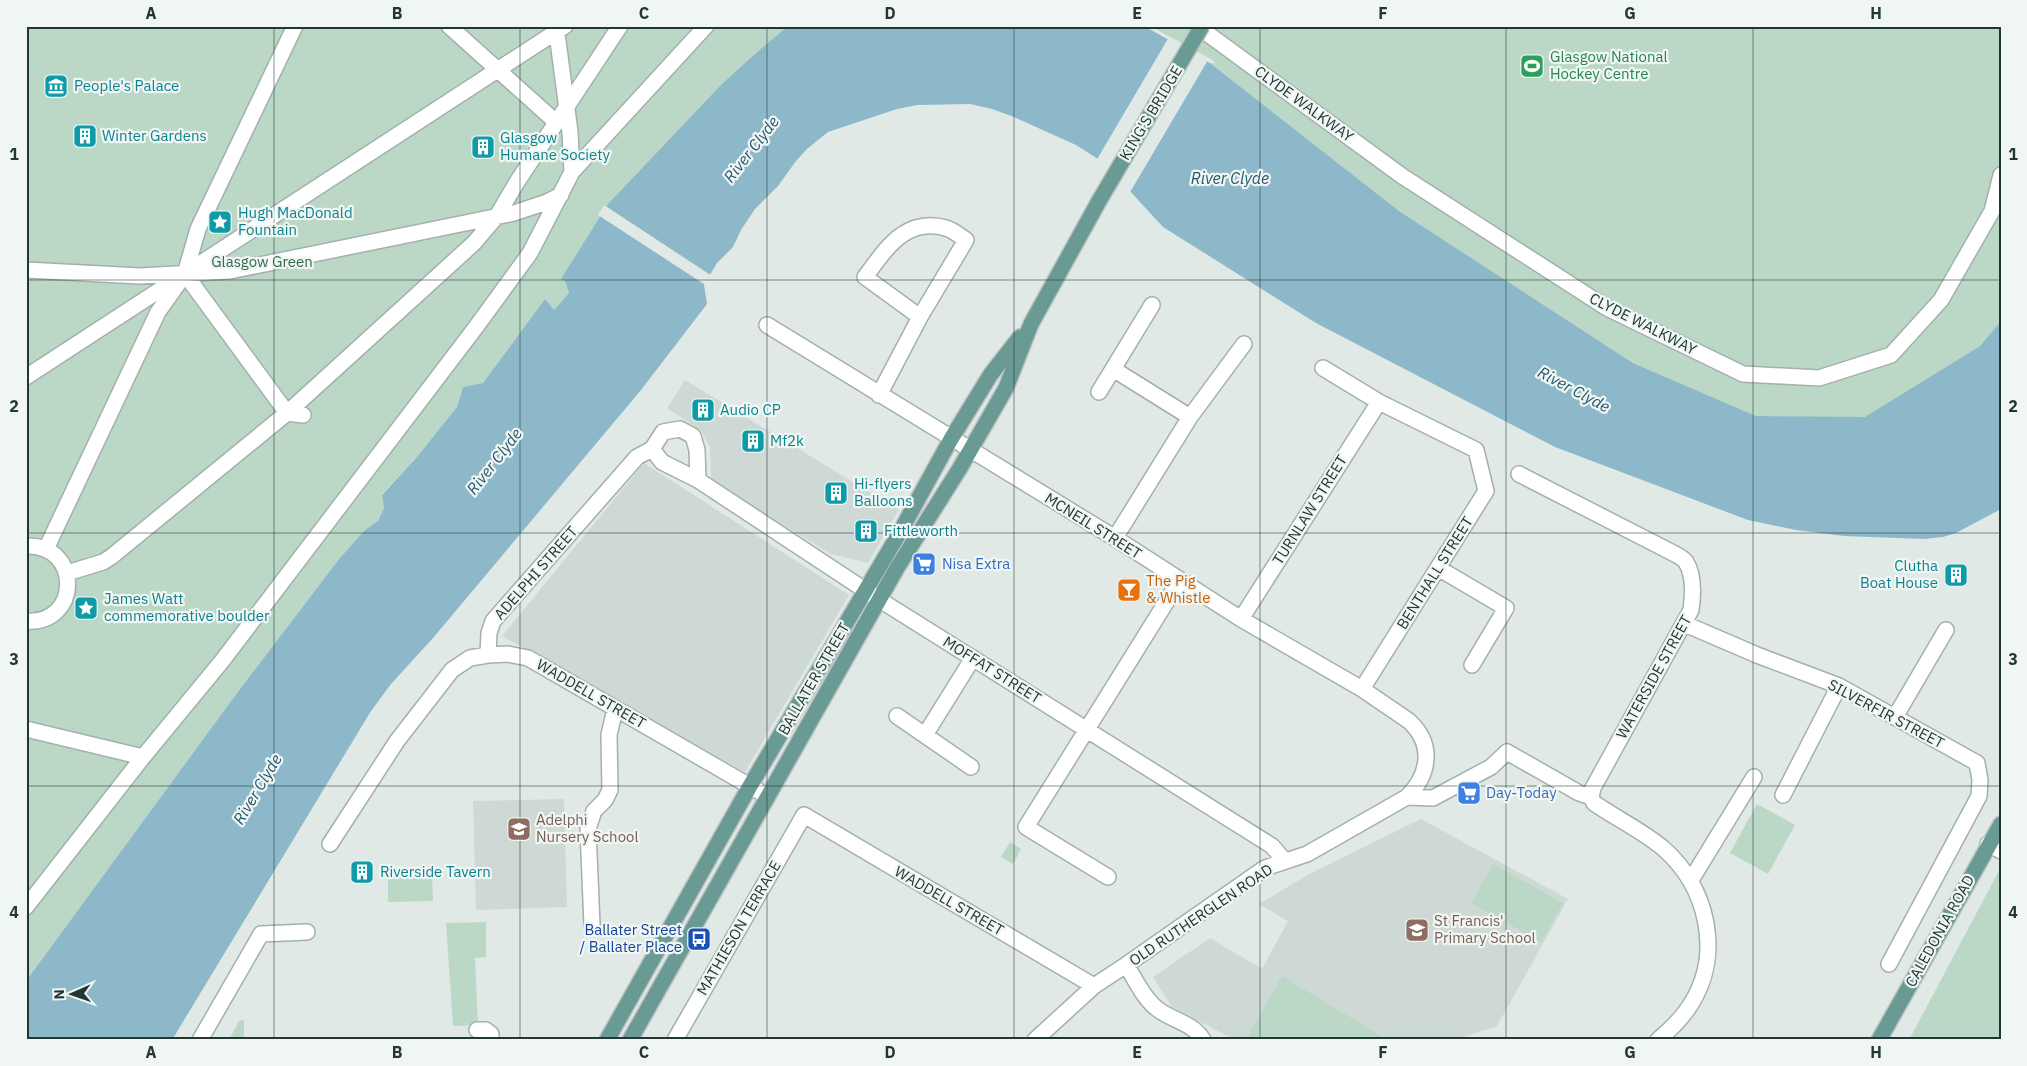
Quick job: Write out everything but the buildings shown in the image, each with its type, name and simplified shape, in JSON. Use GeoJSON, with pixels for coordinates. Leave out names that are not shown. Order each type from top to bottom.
{"type":"FeatureCollection","features":[{"type":"Feature","properties":{"kind":"main road","name":"KING'S BRIDGE"},"geometry":{"type":"LineString","coordinates":[[1099,200],[1202,26]]}},
{"type":"Feature","properties":{"kind":"main road","name":"BALLATER STREET"},"geometry":{"type":"LineString","coordinates":[[630,1040],[880,600],[1006,388],[1031,324],[1099,200]]}},
{"type":"Feature","properties":{"kind":"main road","name":"BALLATER STREET"},"geometry":{"type":"LineString","coordinates":[[607,1040],[750,786],[866,590],[951,439],[991,374],[1031,324]]}},
{"type":"Feature","properties":{"kind":"main road","name":"CALEDONIA ROAD"},"geometry":{"type":"LineString","coordinates":[[1879,1040],[1995,848],[2001,824]]}},
{"type":"Feature","properties":{"kind":"street"},"geometry":{"type":"LineString","coordinates":[[46,550],[158,312],[185,274],[198,229],[295,26]]}},
{"type":"Feature","properties":{"kind":"street"},"geometry":{"type":"LineString","coordinates":[[449,26],[557,123]]}},
{"type":"Feature","properties":{"kind":"street"},"geometry":{"type":"LineString","coordinates":[[66,572],[111,558],[287,413],[474,243],[497,216],[517,182],[620,26]]}},
{"type":"Feature","properties":{"kind":"street"},"geometry":{"type":"LineString","coordinates":[[26,907],[143,757],[222,661],[476,327],[530,253],[572,172],[706,26]]}},
{"type":"Feature","properties":{"kind":"street","name":"CLYDE WALKWAY"},"geometry":{"type":"LineString","coordinates":[[1197,26],[1402,176],[1599,303],[1743,374],[1819,378],[1892,355],[1941,300],[1992,211],[2001,175]]}},
{"type":"Feature","properties":{"kind":"street"},"geometry":{"type":"LineString","coordinates":[[26,377],[498,71],[560,28],[572,172]]}},
{"type":"Feature","properties":{"kind":"street"},"geometry":{"type":"LineString","coordinates":[[26,270],[140,276],[230,271],[514,213],[560,195]]}},
{"type":"Feature","properties":{"kind":"street"},"geometry":{"type":"LineString","coordinates":[[879,395],[920,317],[966,240],[947,228],[920,225],[893,240],[865,277],[920,317]]}},
{"type":"Feature","properties":{"kind":"street"},"geometry":{"type":"LineString","coordinates":[[185,274],[287,413],[303,415]]}},
{"type":"Feature","properties":{"kind":"street"},"geometry":{"type":"LineString","coordinates":[[1099,392],[1152,305]]}},
{"type":"Feature","properties":{"kind":"street","name":"MCNEIL STREET"},"geometry":{"type":"LineString","coordinates":[[766,325],[1115,538],[1242,619],[1362,689],[1416,728],[1424,744],[1426,757]]}},
{"type":"Feature","properties":{"kind":"street"},"geometry":{"type":"LineString","coordinates":[[1115,538],[1190,417],[1244,344]]}},
{"type":"Feature","properties":{"kind":"street"},"geometry":{"type":"LineString","coordinates":[[1323,368],[1379,402]]}},
{"type":"Feature","properties":{"kind":"street"},"geometry":{"type":"LineString","coordinates":[[1113,369],[1190,417]]}},
{"type":"Feature","properties":{"kind":"street","name":"BENTHALL STREET"},"geometry":{"type":"LineString","coordinates":[[1362,689],[1486,491],[1476,450],[1379,402]]}},
{"type":"Feature","properties":{"kind":"street","name":"TURNLAW STREET"},"geometry":{"type":"LineString","coordinates":[[1242,619],[1379,402]]}},
{"type":"Feature","properties":{"kind":"street"},"geometry":{"type":"LineString","coordinates":[[652,449],[663,432],[680,429],[693,436],[697,450],[698,480]]}},
{"type":"Feature","properties":{"kind":"street","name":"MOFFAT STREET"},"geometry":{"type":"LineString","coordinates":[[652,449],[662,462],[698,480],[880,600],[1272,846],[1284,860]]}},
{"type":"Feature","properties":{"kind":"street","name":"ADELPHI STREET"},"geometry":{"type":"LineString","coordinates":[[488,655],[489,633],[493,621],[638,457],[652,449]]}},
{"type":"Feature","properties":{"kind":"street","name":"WATERSIDE STREET"},"geometry":{"type":"LineString","coordinates":[[1519,474],[1673,552],[1686,563],[1690,576],[1691,610],[1685,624],[1598,780],[1591,797]]}},
{"type":"Feature","properties":{"kind":"street"},"geometry":{"type":"LineString","coordinates":[[26,546],[46,550],[61,561],[66,572],[67,592],[58,609],[42,619],[26,621]]}},
{"type":"Feature","properties":{"kind":"street"},"geometry":{"type":"LineString","coordinates":[[1438,568],[1506,608],[1472,665]]}},
{"type":"Feature","properties":{"kind":"street"},"geometry":{"type":"LineString","coordinates":[[1108,877],[1026,826],[1180,580]]}},
{"type":"Feature","properties":{"kind":"street","name":"SILVERFIR STREET"},"geometry":{"type":"LineString","coordinates":[[1685,624],[1757,655],[1839,686],[1977,762],[1980,780],[1979,796],[1889,964]]}},
{"type":"Feature","properties":{"kind":"street"},"geometry":{"type":"LineString","coordinates":[[1896,717],[1946,630]]}},
{"type":"Feature","properties":{"kind":"street","name":"WADDELL STREET"},"geometry":{"type":"LineString","coordinates":[[488,655],[508,654],[528,658],[767,796]]}},
{"type":"Feature","properties":{"kind":"street"},"geometry":{"type":"LineString","coordinates":[[330,844],[397,741],[452,670],[470,658],[488,655]]}},
{"type":"Feature","properties":{"kind":"street"},"geometry":{"type":"LineString","coordinates":[[925,736],[973,658]]}},
{"type":"Feature","properties":{"kind":"street"},"geometry":{"type":"LineString","coordinates":[[1783,795],[1839,686]]}},
{"type":"Feature","properties":{"kind":"street"},"geometry":{"type":"LineString","coordinates":[[592,925],[588,829],[594,811],[605,800],[610,790],[609,735],[615,708]]}},
{"type":"Feature","properties":{"kind":"street"},"geometry":{"type":"LineString","coordinates":[[897,716],[971,767]]}},
{"type":"Feature","properties":{"kind":"street"},"geometry":{"type":"LineString","coordinates":[[26,729],[143,757]]}},
{"type":"Feature","properties":{"kind":"street"},"geometry":{"type":"LineString","coordinates":[[1407,797],[1433,798],[1484,772],[1508,752],[1579,793],[1591,797],[1594,803],[1645,835],[1674,859],[1690,880],[1700,898],[1707,928],[1708,951],[1704,977],[1691,1004],[1658,1040]]}},
{"type":"Feature","properties":{"kind":"street","name":"OLD RUTHERGLEN ROAD"},"geometry":{"type":"LineString","coordinates":[[1035,1040],[1094,986],[1265,868],[1284,860],[1307,854],[1407,797],[1421,780],[1426,757]]}},
{"type":"Feature","properties":{"kind":"street"},"geometry":{"type":"LineString","coordinates":[[1690,880],[1754,777]]}},
{"type":"Feature","properties":{"kind":"street","name":"WADDELL STREET"},"geometry":{"type":"LineString","coordinates":[[804,815],[1094,986]]}},
{"type":"Feature","properties":{"kind":"street","name":"MATHIESON TERRACE"},"geometry":{"type":"LineString","coordinates":[[675,1040],[804,815]]}},
{"type":"Feature","properties":{"kind":"street"},"geometry":{"type":"LineString","coordinates":[[680,911],[697,921]]}},
{"type":"Feature","properties":{"kind":"street"},"geometry":{"type":"LineString","coordinates":[[200,1040],[261,934],[308,932]]}},
{"type":"Feature","properties":{"kind":"street"},"geometry":{"type":"LineString","coordinates":[[1126,965],[1153,1006],[1164,1014],[1196,1030],[1202,1040]]}},
{"type":"Feature","properties":{"kind":"street"},"geometry":{"type":"LineString","coordinates":[[477,1030],[486,1030],[491,1034],[491,1040]]}},
{"type":"Feature","properties":{"kind":"shaded area"},"geometry":{"type":"Polygon","coordinates":[[[685,380],[899,510],[868,563],[831,554],[718,486],[711,477],[710,448],[701,430],[667,408],[685,380]]]}},
{"type":"Feature","properties":{"kind":"shaded area"},"geometry":{"type":"Polygon","coordinates":[[[644,463],[849,595],[745,772],[502,636],[644,463]]]}},
{"type":"Feature","properties":{"kind":"shaded area","name":"Adelphi Nursery School"},"geometry":{"type":"Polygon","coordinates":[[[564,799],[567,907],[476,910],[473,801],[564,799]]]}},
{"type":"Feature","properties":{"kind":"shaded area","name":"St Francis' Primary School"},"geometry":{"type":"Polygon","coordinates":[[[1421,819],[1568,899],[1497,1026],[1454,1040],[1235,1040],[1172,1007],[1153,977],[1210,938],[1262,969],[1288,921],[1259,904],[1311,873],[1421,819]]]}},
{"type":"Feature","properties":{"kind":"green space","name":"Glasgow Green"},"geometry":{"type":"Polygon","coordinates":[[[26,26],[791,27],[561,279],[565,281],[569,293],[554,310],[545,300],[483,383],[463,387],[457,407],[416,458],[382,494],[384,508],[378,521],[365,530],[339,559],[237,693],[26,981],[26,26]]]}},
{"type":"Feature","properties":{"kind":"green space"},"geometry":{"type":"Polygon","coordinates":[[[1150,26],[2001,26],[2001,321],[1980,346],[1865,418],[1756,416],[1633,363],[1399,211],[1210,63],[1216,63],[1211,59],[1150,26]]]}},
{"type":"Feature","properties":{"kind":"green space"},"geometry":{"type":"Polygon","coordinates":[[[1757,804],[1795,825],[1768,874],[1730,853],[1757,804]]]}},
{"type":"Feature","properties":{"kind":"green space"},"geometry":{"type":"Polygon","coordinates":[[[1010,842],[1021,849],[1013,864],[1001,857],[1010,842]]]}},
{"type":"Feature","properties":{"kind":"green space"},"geometry":{"type":"Polygon","coordinates":[[[1493,864],[1563,903],[1541,942],[1471,903],[1493,864]]]}},
{"type":"Feature","properties":{"kind":"green space"},"geometry":{"type":"Polygon","coordinates":[[[2001,867],[2001,1040],[1909,1040],[2001,867]]]}},
{"type":"Feature","properties":{"kind":"green space"},"geometry":{"type":"Polygon","coordinates":[[[388,872],[432,872],[433,901],[388,902],[388,872]]]}},
{"type":"Feature","properties":{"kind":"green space"},"geometry":{"type":"Polygon","coordinates":[[[486,922],[486,957],[475,958],[478,1025],[453,1026],[446,923],[486,922]]]}},
{"type":"Feature","properties":{"kind":"green space"},"geometry":{"type":"Polygon","coordinates":[[[1282,976],[1388,1040],[1246,1040],[1282,976]]]}},
{"type":"Feature","properties":{"kind":"green space"},"geometry":{"type":"Polygon","coordinates":[[[244,1020],[244,1040],[229,1040],[239,1021],[244,1020]]]}},
{"type":"Feature","properties":{"kind":"water","name":"River Clyde"},"geometry":{"type":"Polygon","coordinates":[[[788,26],[1144,26],[1210,63],[1399,211],[1633,363],[1756,416],[1865,417],[1980,346],[2001,321],[2001,509],[1956,533],[1943,537],[1924,539],[1844,536],[1796,530],[1748,520],[1555,447],[1316,323],[1163,227],[1105,164],[1076,145],[1014,117],[970,104],[917,105],[897,109],[828,132],[807,149],[778,186],[755,209],[741,230],[733,247],[717,263],[704,285],[707,304],[641,390],[433,638],[391,684],[371,711],[172,1040],[26,1040],[26,981],[237,693],[339,559],[365,530],[378,521],[384,508],[382,495],[416,458],[457,407],[463,387],[483,383],[545,299],[554,310],[569,293],[565,281],[561,279],[608,204],[722,84],[788,26]]]}},
{"type":"Feature","properties":{"kind":"pier"},"geometry":{"type":"Polygon","coordinates":[[[1169,37],[1208,60],[1129,194],[1104,166],[1096,161],[1169,37]]]}},
{"type":"Feature","properties":{"kind":"pier"},"geometry":{"type":"Polygon","coordinates":[[[604,205],[712,276],[707,286],[598,215],[604,205]]]}},
{"type":"Feature","properties":{"kind":"place","name":"Glasgow National Hockey Centre"},"geometry":{"type":"Point","coordinates":[1532,66]}},
{"type":"Feature","properties":{"kind":"place","name":"People's Palace"},"geometry":{"type":"Point","coordinates":[56,86]}},
{"type":"Feature","properties":{"kind":"place","name":"Winter Gardens"},"geometry":{"type":"Point","coordinates":[85,136]}},
{"type":"Feature","properties":{"kind":"place","name":"Glasgow Humane Society"},"geometry":{"type":"Point","coordinates":[483,147]}},
{"type":"Feature","properties":{"kind":"place","name":"Hugh MacDonald Fountain"},"geometry":{"type":"Point","coordinates":[220,222]}},
{"type":"Feature","properties":{"kind":"place","name":"Audio CP"},"geometry":{"type":"Point","coordinates":[703,410]}},
{"type":"Feature","properties":{"kind":"place","name":"Mf2k"},"geometry":{"type":"Point","coordinates":[753,441]}},
{"type":"Feature","properties":{"kind":"place","name":"Hi-flyers Balloons"},"geometry":{"type":"Point","coordinates":[836,493]}},
{"type":"Feature","properties":{"kind":"place","name":"Fittleworth"},"geometry":{"type":"Point","coordinates":[866,531]}},
{"type":"Feature","properties":{"kind":"place","name":"Nisa Extra"},"geometry":{"type":"Point","coordinates":[924,564]}},
{"type":"Feature","properties":{"kind":"place","name":"Clutha Boat House"},"geometry":{"type":"Point","coordinates":[1956,575]}},
{"type":"Feature","properties":{"kind":"place","name":"The Pig & Whistle"},"geometry":{"type":"Point","coordinates":[1129,590]}},
{"type":"Feature","properties":{"kind":"place","name":"James Watt commemorative boulder"},"geometry":{"type":"Point","coordinates":[86,608]}},
{"type":"Feature","properties":{"kind":"place","name":"Day-Today"},"geometry":{"type":"Point","coordinates":[1469,793]}},
{"type":"Feature","properties":{"kind":"place","name":"Adelphi Nursery School"},"geometry":{"type":"Point","coordinates":[519,829]}},
{"type":"Feature","properties":{"kind":"place","name":"Riverside Tavern"},"geometry":{"type":"Point","coordinates":[362,872]}},
{"type":"Feature","properties":{"kind":"place","name":"St Francis' Primary School"},"geometry":{"type":"Point","coordinates":[1417,930]}},
{"type":"Feature","properties":{"kind":"place","name":"Ballater Street / Ballater Place"},"geometry":{"type":"Point","coordinates":[699,939]}}]}
